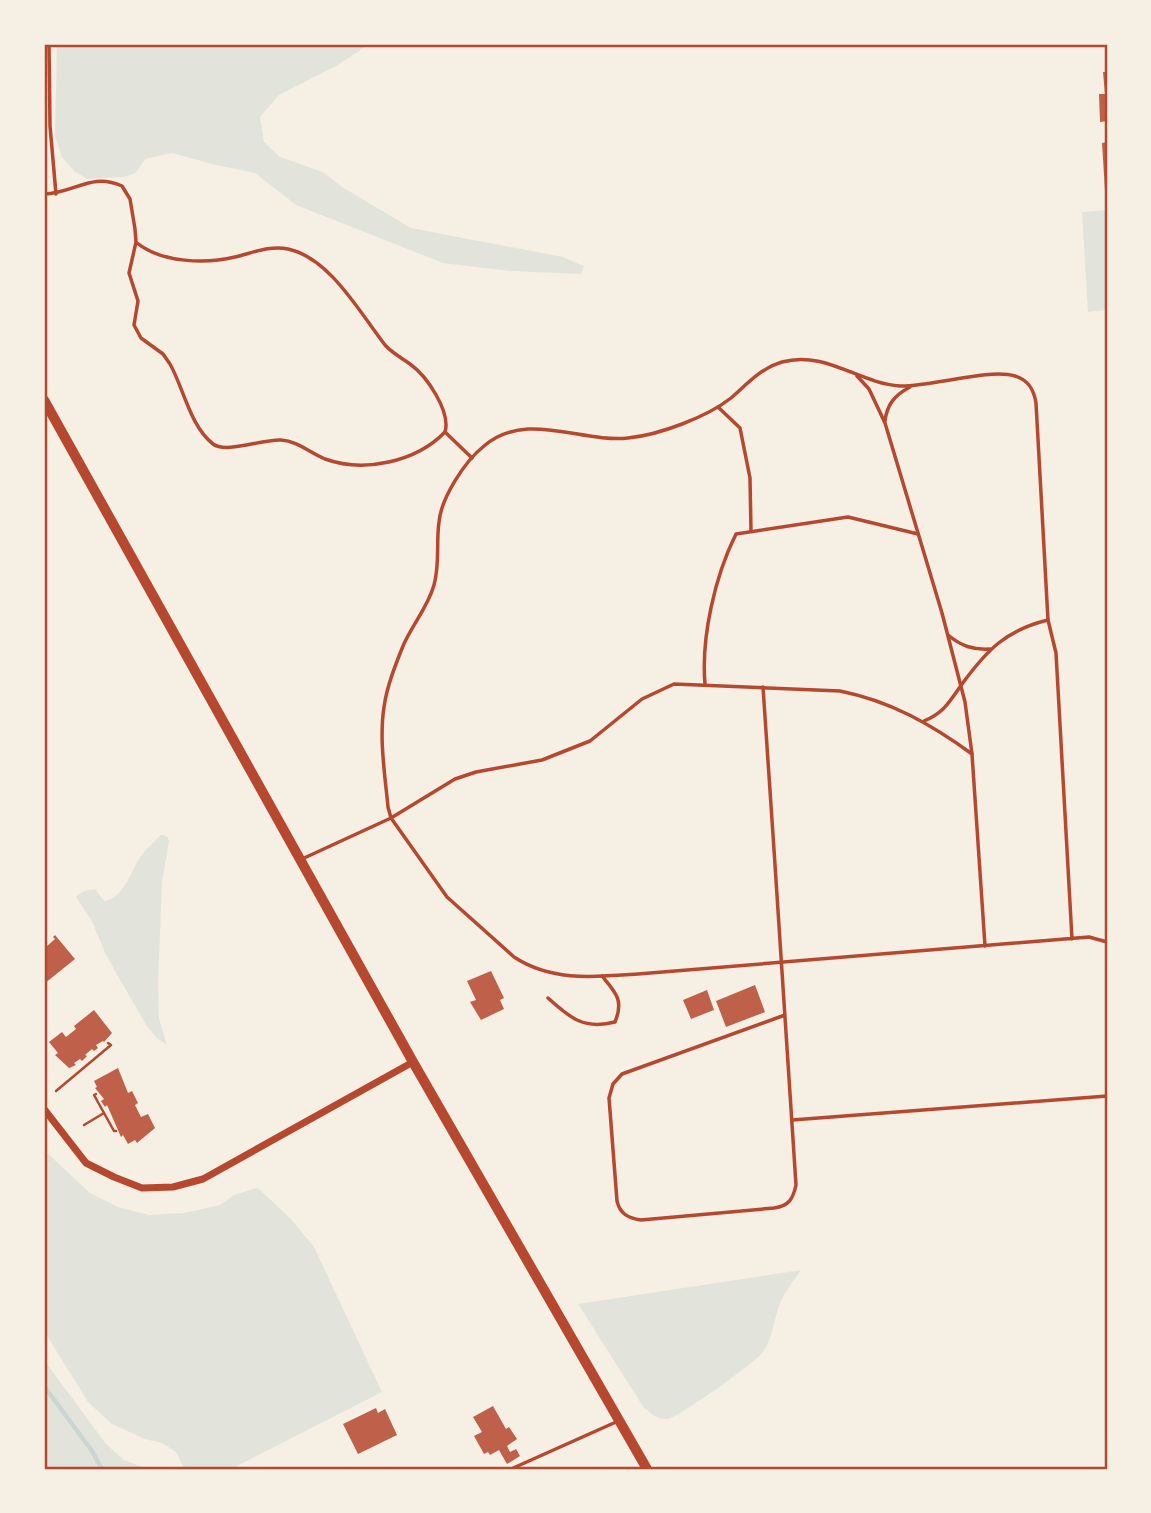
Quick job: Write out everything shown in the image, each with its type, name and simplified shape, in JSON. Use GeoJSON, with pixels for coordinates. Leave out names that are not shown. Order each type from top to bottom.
{"type":"FeatureCollection","features":[{"type":"Feature","properties":{"kind":"main road"},"geometry":{"type":"LineString","coordinates":[[44,402],[413,1062],[647,1469]]}},
{"type":"Feature","properties":{"kind":"street"},"geometry":{"type":"LineString","coordinates":[[44,1109],[86,1163],[142,1188],[173,1187],[203,1178],[413,1062]]}},
{"type":"Feature","properties":{"kind":"lane"},"geometry":{"type":"LineString","coordinates":[[49,44],[50,126],[56,194]]}},
{"type":"Feature","properties":{"kind":"lane"},"geometry":{"type":"LineString","coordinates":[[44,194],[56,194],[101,180],[122,186],[130,199],[136,242],[128,274],[138,301],[134,325],[141,338],[163,354],[170,364],[202,432],[216,446],[229,449],[254,442],[284,440],[296,443],[324,458],[358,466],[389,462],[408,456],[437,441],[445,432],[447,425],[443,408],[423,377],[386,346],[348,294],[318,264],[302,253],[285,248],[268,249],[212,261],[194,260],[154,252],[136,242]]}},
{"type":"Feature","properties":{"kind":"lane"},"geometry":{"type":"LineString","coordinates":[[1072,939],[1056,653],[1048,621],[1036,404],[1031,386],[1017,376],[1007,374],[912,385],[873,382],[816,360],[783,362],[755,376],[708,414],[693,419],[627,438],[548,429],[518,431],[485,445],[472,458],[451,488],[441,509],[438,524],[439,558],[434,587],[405,642],[387,689],[383,731],[388,807],[391,818],[447,897],[514,957],[532,967],[555,974],[602,976],[1072,939],[1098,938],[1107,942]]}},
{"type":"Feature","properties":{"kind":"lane"},"geometry":{"type":"LineString","coordinates":[[857,376],[869,389],[884,423],[961,686],[972,754],[985,946]]}},
{"type":"Feature","properties":{"kind":"lane"},"geometry":{"type":"LineString","coordinates":[[884,423],[894,398],[912,385]]}},
{"type":"Feature","properties":{"kind":"lane"},"geometry":{"type":"LineString","coordinates":[[718,407],[740,428],[750,478],[751,532]]}},
{"type":"Feature","properties":{"kind":"lane"},"geometry":{"type":"LineString","coordinates":[[445,432],[472,458]]}},
{"type":"Feature","properties":{"kind":"lane"},"geometry":{"type":"LineString","coordinates":[[705,684],[703,660],[722,561],[736,534],[848,517],[918,534]]}},
{"type":"Feature","properties":{"kind":"lane"},"geometry":{"type":"LineString","coordinates":[[923,721],[942,712],[990,649],[1020,628],[1048,621]]}},
{"type":"Feature","properties":{"kind":"lane"},"geometry":{"type":"LineString","coordinates":[[948,635],[956,642],[973,649],[990,649]]}},
{"type":"Feature","properties":{"kind":"lane"},"geometry":{"type":"LineString","coordinates":[[300,860],[391,818],[455,779],[475,772],[542,760],[590,741],[642,699],[674,684],[840,691],[861,695],[884,702],[923,721],[972,754]]}},
{"type":"Feature","properties":{"kind":"lane"},"geometry":{"type":"LineString","coordinates":[[763,687],[781,962],[785,1015],[792,1120],[796,1185],[792,1200],[781,1207],[641,1220],[626,1216],[618,1207],[609,1098],[617,1078],[785,1015]]}},
{"type":"Feature","properties":{"kind":"lane"},"geometry":{"type":"LineString","coordinates":[[548,998],[563,1012],[582,1023],[599,1026],[615,1021],[621,1008],[616,993],[602,976]]}},
{"type":"Feature","properties":{"kind":"lane"},"geometry":{"type":"LineString","coordinates":[[792,1120],[1107,1096]]}},
{"type":"Feature","properties":{"kind":"lane"},"geometry":{"type":"LineString","coordinates":[[511,1469],[618,1421]]}},
{"type":"Feature","properties":{"kind":"path"},"geometry":{"type":"LineString","coordinates":[[56,1091],[111,1045],[108,1042]]}},
{"type":"Feature","properties":{"kind":"path"},"geometry":{"type":"LineString","coordinates":[[96,1094],[94,1095],[114,1132],[116,1131]]}},
{"type":"Feature","properties":{"kind":"path"},"geometry":{"type":"LineString","coordinates":[[84,1125],[104,1113]]}},
{"type":"Feature","properties":{"kind":"shaded area"},"geometry":{"type":"Polygon","coordinates":[[[57,44],[370,44],[336,66],[279,95],[260,117],[264,142],[280,157],[323,172],[342,187],[411,228],[563,257],[584,266],[581,274],[511,271],[443,263],[296,205],[255,173],[172,153],[145,159],[136,173],[124,177],[87,179],[74,171],[62,157],[55,136],[57,44]]]}},
{"type":"Feature","properties":{"kind":"shaded area"},"geometry":{"type":"Polygon","coordinates":[[[1107,210],[1107,310],[1088,312],[1082,212],[1107,210]]]}},
{"type":"Feature","properties":{"kind":"shaded area"},"geometry":{"type":"Polygon","coordinates":[[[161,835],[167,836],[169,841],[162,882],[158,983],[159,1019],[167,1045],[146,1025],[106,955],[92,921],[76,897],[84,891],[95,889],[104,901],[117,895],[141,856],[161,835]]]}},
{"type":"Feature","properties":{"kind":"shaded area"},"geometry":{"type":"Polygon","coordinates":[[[44,1150],[90,1193],[118,1207],[149,1215],[184,1213],[220,1205],[234,1195],[259,1189],[291,1219],[314,1247],[382,1392],[231,1469],[184,1469],[176,1452],[162,1443],[145,1439],[112,1424],[88,1402],[44,1331],[44,1150]]]}},
{"type":"Feature","properties":{"kind":"shaded area"},"geometry":{"type":"Polygon","coordinates":[[[801,1270],[781,1301],[763,1352],[686,1410],[667,1419],[658,1418],[644,1408],[578,1304],[801,1270]]]}},
{"type":"Feature","properties":{"kind":"shaded area"},"geometry":{"type":"Polygon","coordinates":[[[44,1360],[106,1444],[124,1460],[148,1469],[44,1469],[44,1360]]]}},
{"type":"Feature","properties":{"kind":"building"},"geometry":{"type":"Polygon","coordinates":[[[1103,72],[1107,72],[1107,121],[1100,122],[1099,94],[1105,94],[1103,72]]]}},
{"type":"Feature","properties":{"kind":"building"},"geometry":{"type":"Polygon","coordinates":[[[1107,142],[1107,191],[1105,191],[1102,143],[1107,142]]]}},
{"type":"Feature","properties":{"kind":"building"},"geometry":{"type":"Polygon","coordinates":[[[55,935],[75,959],[44,984],[44,944],[46,947],[55,939],[55,935]]]}},
{"type":"Feature","properties":{"kind":"building"},"geometry":{"type":"Polygon","coordinates":[[[491,971],[504,998],[500,1000],[504,1009],[481,1020],[470,1002],[476,1000],[467,981],[491,971]]]}},
{"type":"Feature","properties":{"kind":"building"},"geometry":{"type":"Polygon","coordinates":[[[755,985],[765,1012],[726,1027],[716,1001],[755,985]]]}},
{"type":"Feature","properties":{"kind":"building"},"geometry":{"type":"Polygon","coordinates":[[[707,990],[714,1010],[691,1019],[683,1000],[707,990]]]}},
{"type":"Feature","properties":{"kind":"building"},"geometry":{"type":"Polygon","coordinates":[[[94,1010],[112,1033],[104,1042],[96,1045],[98,1048],[94,1051],[92,1049],[82,1061],[80,1059],[74,1063],[76,1065],[69,1068],[55,1055],[58,1053],[49,1042],[62,1032],[66,1037],[76,1029],[74,1026],[94,1010]]]}},
{"type":"Feature","properties":{"kind":"building"},"geometry":{"type":"Polygon","coordinates":[[[118,1068],[128,1093],[132,1091],[138,1103],[135,1105],[141,1117],[148,1114],[155,1128],[137,1143],[135,1140],[128,1144],[123,1135],[121,1137],[107,1105],[105,1107],[101,1101],[104,1099],[95,1088],[97,1087],[94,1081],[118,1068]]]}},
{"type":"Feature","properties":{"kind":"building"},"geometry":{"type":"Polygon","coordinates":[[[493,1406],[506,1429],[509,1427],[517,1439],[507,1446],[510,1452],[516,1449],[520,1456],[507,1464],[499,1450],[490,1455],[488,1452],[484,1454],[474,1436],[482,1432],[473,1417],[493,1406]]]}},
{"type":"Feature","properties":{"kind":"building"},"geometry":{"type":"Polygon","coordinates":[[[376,1408],[378,1413],[385,1409],[397,1435],[358,1454],[343,1424],[376,1408]]]}},
{"type":"Feature","properties":{"kind":"waterway"},"geometry":{"type":"LineString","coordinates":[[44,1386],[92,1451],[102,1469]]}}]}
